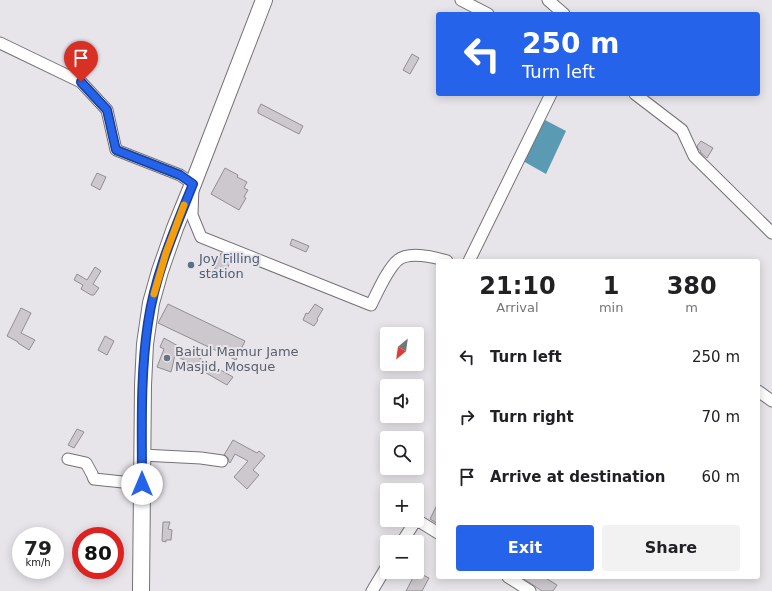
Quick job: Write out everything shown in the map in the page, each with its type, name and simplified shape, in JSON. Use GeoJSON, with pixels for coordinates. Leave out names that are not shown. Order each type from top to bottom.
{"type":"FeatureCollection","features":[{"type":"Feature","properties":{"kind":"highway"},"geometry":{"type":"LineString","coordinates":[[141,591],[143,371],[148,322],[160,271],[175,228],[264,0]]}},
{"type":"Feature","properties":{"kind":"street"},"geometry":{"type":"LineString","coordinates":[[460,0],[484,12]]}},
{"type":"Feature","properties":{"kind":"street"},"geometry":{"type":"LineString","coordinates":[[548,0],[562,12]]}},
{"type":"Feature","properties":{"kind":"street"},"geometry":{"type":"LineString","coordinates":[[0,43],[81,82],[107,110],[116,150],[180,175],[193,184],[192,215],[201,237],[371,305],[388,273],[398,260],[411,255],[440,259]]}},
{"type":"Feature","properties":{"kind":"street"},"geometry":{"type":"LineString","coordinates":[[470,259],[550,96]]}},
{"type":"Feature","properties":{"kind":"street"},"geometry":{"type":"LineString","coordinates":[[638,96],[682,130],[694,156],[772,233]]}},
{"type":"Feature","properties":{"kind":"street"},"geometry":{"type":"LineString","coordinates":[[760,392],[772,401]]}},
{"type":"Feature","properties":{"kind":"street"},"geometry":{"type":"LineString","coordinates":[[142,455],[200,458],[222,461]]}},
{"type":"Feature","properties":{"kind":"street"},"geometry":{"type":"LineString","coordinates":[[68,459],[86,464],[94,479],[142,484]]}},
{"type":"Feature","properties":{"kind":"street"},"geometry":{"type":"LineString","coordinates":[[424,525],[436,532]]}},
{"type":"Feature","properties":{"kind":"street"},"geometry":{"type":"LineString","coordinates":[[372,591],[380,578]]}},
{"type":"Feature","properties":{"kind":"street"},"geometry":{"type":"LineString","coordinates":[[511,579],[530,591]]}},
{"type":"Feature","properties":{"kind":"water"},"geometry":{"type":"Polygon","coordinates":[[[545,120],[566,131],[546,174],[523,161],[545,120]]]}},
{"type":"Feature","properties":{"kind":"building"},"geometry":{"type":"Polygon","coordinates":[[[412,54],[419,58],[410,74],[403,70],[412,54]]]}},
{"type":"Feature","properties":{"kind":"building"},"geometry":{"type":"Polygon","coordinates":[[[261,104],[303,126],[299,134],[258,113],[261,104]]]}},
{"type":"Feature","properties":{"kind":"building"},"geometry":{"type":"Polygon","coordinates":[[[701,141],[713,148],[707,158],[698,149],[697,146],[701,141]]]}},
{"type":"Feature","properties":{"kind":"building"},"geometry":{"type":"Polygon","coordinates":[[[225,168],[247,182],[244,188],[248,190],[244,197],[246,198],[239,210],[211,194],[225,168]]]}},
{"type":"Feature","properties":{"kind":"building"},"geometry":{"type":"Polygon","coordinates":[[[97,173],[106,177],[100,190],[91,185],[97,173]]]}},
{"type":"Feature","properties":{"kind":"building"},"geometry":{"type":"Polygon","coordinates":[[[292,239],[309,246],[306,252],[290,245],[292,239]]]}},
{"type":"Feature","properties":{"kind":"building"},"geometry":{"type":"Polygon","coordinates":[[[221,253],[232,257],[224,277],[213,273],[221,253]]]}},
{"type":"Feature","properties":{"kind":"building"},"geometry":{"type":"Polygon","coordinates":[[[95,267],[101,271],[93,284],[99,288],[94,295],[91,295],[81,289],[83,285],[74,280],[77,274],[87,280],[95,267]]]}},
{"type":"Feature","properties":{"kind":"building"},"geometry":{"type":"Polygon","coordinates":[[[168,304],[245,341],[236,360],[158,323],[168,304]]]}},
{"type":"Feature","properties":{"kind":"building"},"geometry":{"type":"Polygon","coordinates":[[[315,304],[323,309],[314,326],[303,320],[306,313],[308,314],[315,304]]]}},
{"type":"Feature","properties":{"kind":"building"},"geometry":{"type":"Polygon","coordinates":[[[21,308],[31,313],[21,333],[35,340],[29,350],[7,336],[21,308]]]}},
{"type":"Feature","properties":{"kind":"building"},"geometry":{"type":"Polygon","coordinates":[[[105,336],[114,341],[107,355],[98,350],[105,336]]]}},
{"type":"Feature","properties":{"kind":"building"},"geometry":{"type":"Polygon","coordinates":[[[164,338],[233,377],[227,385],[175,355],[171,372],[157,367],[164,349],[160,347],[164,338]]]}},
{"type":"Feature","properties":{"kind":"building"},"geometry":{"type":"Polygon","coordinates":[[[77,429],[84,432],[74,448],[68,445],[77,429]]]}},
{"type":"Feature","properties":{"kind":"building"},"geometry":{"type":"Polygon","coordinates":[[[233,440],[257,453],[259,451],[265,456],[253,470],[259,475],[247,489],[234,477],[248,461],[235,454],[230,463],[228,458],[224,455],[233,440]]]}},
{"type":"Feature","properties":{"kind":"building"},"geometry":{"type":"Polygon","coordinates":[[[436,507],[436,523],[430,519],[436,507]]]}},
{"type":"Feature","properties":{"kind":"building"},"geometry":{"type":"Polygon","coordinates":[[[163,522],[170,522],[168,529],[172,530],[171,540],[166,540],[166,542],[162,541],[163,522]]]}},
{"type":"Feature","properties":{"kind":"building"},"geometry":{"type":"Polygon","coordinates":[[[424,576],[429,578],[422,591],[406,591],[412,579],[424,579],[424,576]]]}},
{"type":"Feature","properties":{"kind":"building"},"geometry":{"type":"Polygon","coordinates":[[[524,579],[547,579],[557,585],[553,591],[542,591],[524,579]]]}},
{"type":"Feature","properties":{"kind":"slow traffic"},"geometry":{"type":"LineString","coordinates":[[154,294],[166,253],[184,205]]}},
{"type":"Feature","properties":{"kind":"place","name":"Joy Filling station"},"geometry":{"type":"Point","coordinates":[191,265]}},
{"type":"Feature","properties":{"kind":"place","name":"Baitul Mamur Jame Masjid, Mosque"},"geometry":{"type":"Point","coordinates":[167,358]}},
{"type":"Feature","properties":{"kind":"route"},"geometry":{"type":"LineString","coordinates":[[81,82],[107,110],[116,150],[180,175],[193,184],[175,228],[160,271],[148,322],[143,384],[142,484]]}}]}
